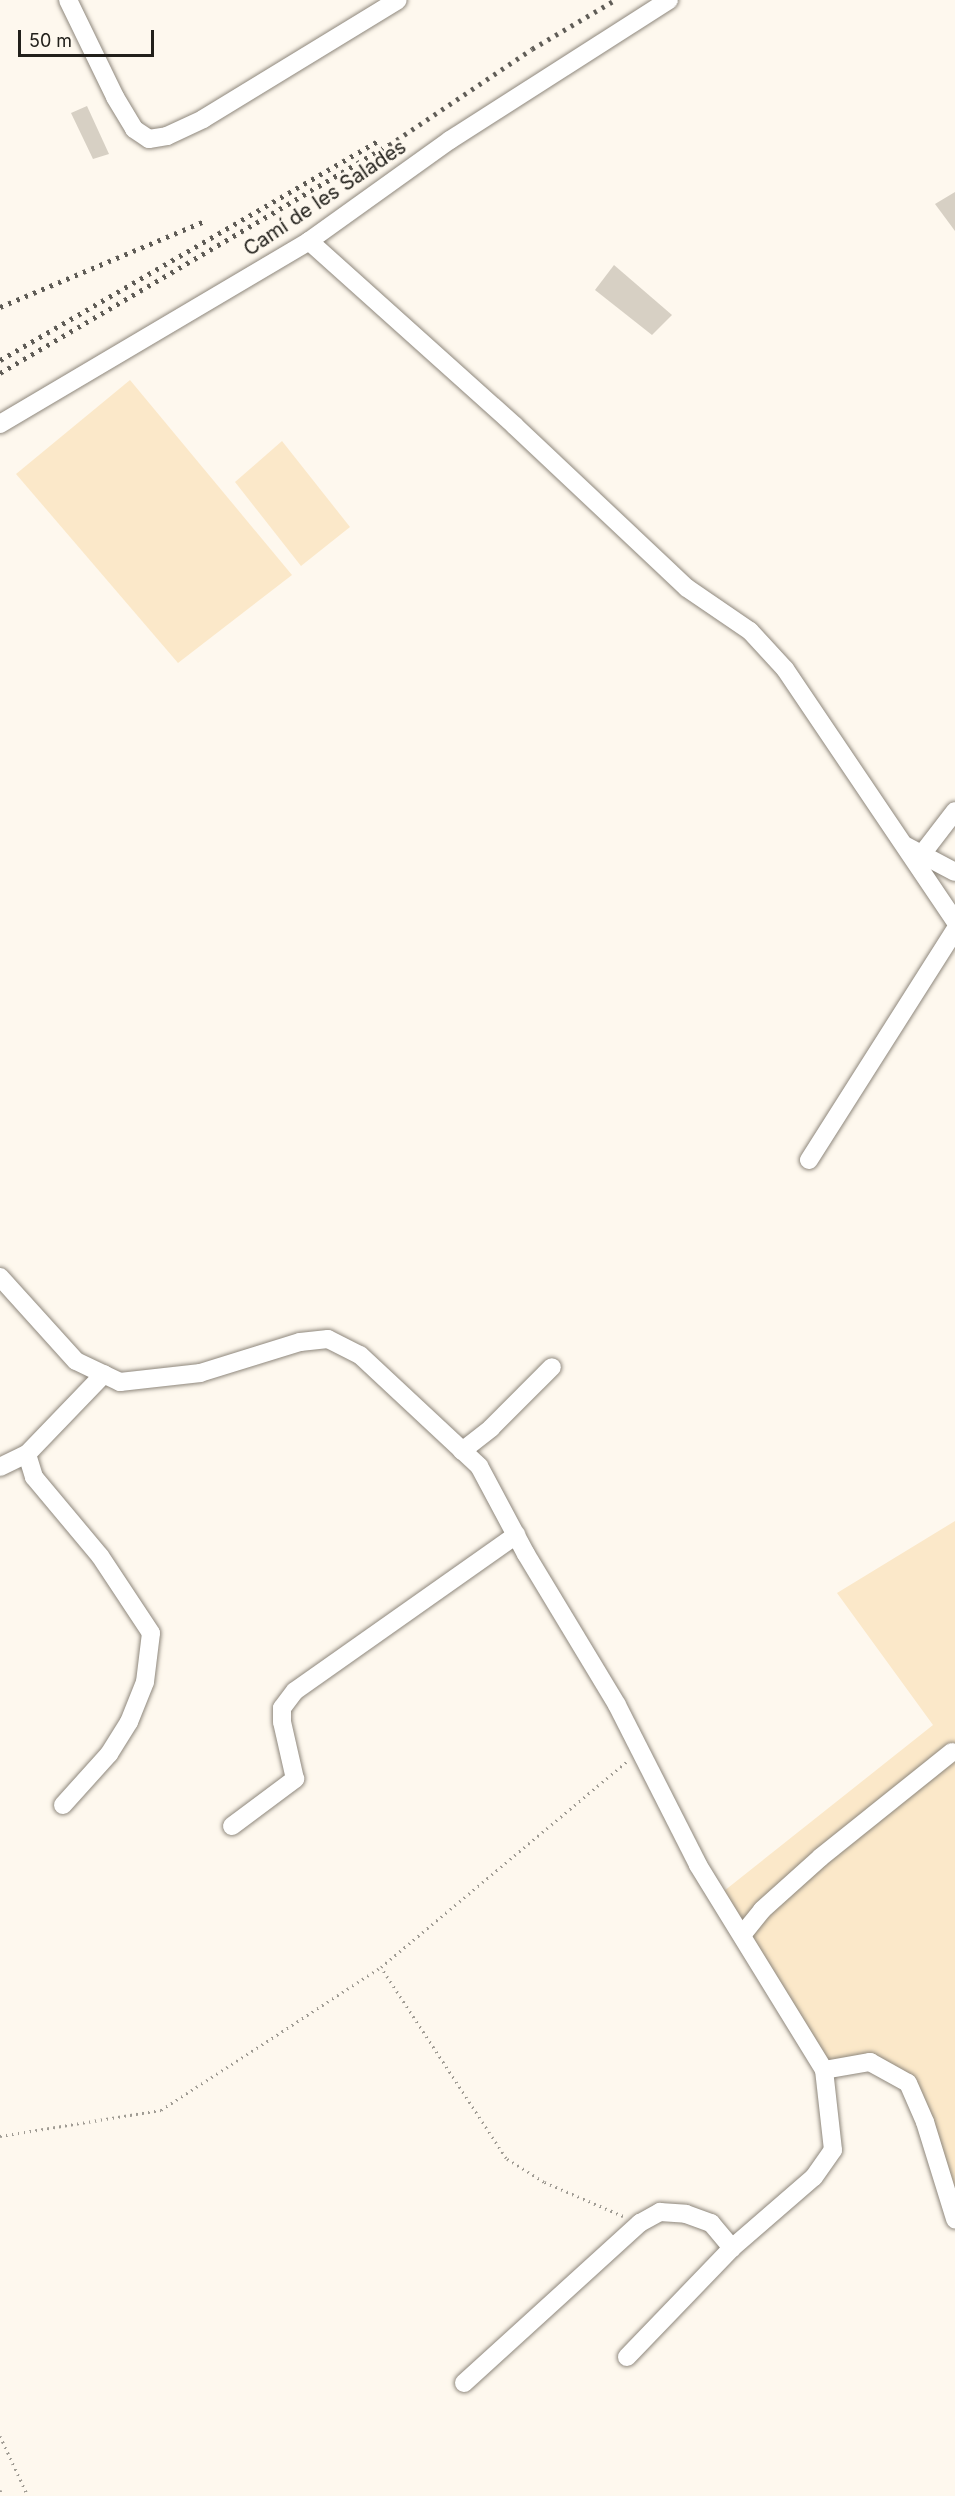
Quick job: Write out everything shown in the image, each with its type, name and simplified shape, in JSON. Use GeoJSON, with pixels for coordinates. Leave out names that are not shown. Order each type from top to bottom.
{"type":"FeatureCollection","features":[{"type":"Feature","properties":{"kind":"street"},"geometry":{"type":"LineString","coordinates":[[68,0],[115,97],[134,129],[149,139],[167,136],[203,119],[398,0]]}},
{"type":"Feature","properties":{"kind":"street","name":"Camí de les Salades"},"geometry":{"type":"LineString","coordinates":[[0,424],[309,241],[450,140],[669,0]]}},
{"type":"Feature","properties":{"kind":"street"},"geometry":{"type":"LineString","coordinates":[[309,241],[515,426],[687,588],[750,631],[785,669],[955,921]]}},
{"type":"Feature","properties":{"kind":"street"},"geometry":{"type":"LineString","coordinates":[[922,854],[955,811]]}},
{"type":"Feature","properties":{"kind":"street"},"geometry":{"type":"LineString","coordinates":[[903,844],[955,872]]}},
{"type":"Feature","properties":{"kind":"street"},"geometry":{"type":"LineString","coordinates":[[809,1160],[955,930]]}},
{"type":"Feature","properties":{"kind":"street"},"geometry":{"type":"LineString","coordinates":[[0,1277],[76,1361],[120,1382],[200,1373],[300,1342],[328,1339],[360,1355],[479,1466],[516,1535],[640,1750],[698,1865],[824,2070],[833,2150],[814,2177],[732,2248],[627,2357]]}},
{"type":"Feature","properties":{"kind":"street"},"geometry":{"type":"LineString","coordinates":[[462,1451],[491,1428],[552,1367]]}},
{"type":"Feature","properties":{"kind":"street"},"geometry":{"type":"LineString","coordinates":[[0,1467],[27,1454],[104,1374]]}},
{"type":"Feature","properties":{"kind":"street"},"geometry":{"type":"LineString","coordinates":[[27,1454],[34,1477],[100,1556],[151,1633],[145,1682],[129,1722],[109,1754],[63,1805]]}},
{"type":"Feature","properties":{"kind":"street"},"geometry":{"type":"LineString","coordinates":[[232,1826],[295,1779],[282,1722],[282,1708],[295,1691],[516,1535]]}},
{"type":"Feature","properties":{"kind":"street"},"geometry":{"type":"LineString","coordinates":[[741,1935],[762,1910],[821,1857],[952,1752]]}},
{"type":"Feature","properties":{"kind":"street"},"geometry":{"type":"LineString","coordinates":[[824,2070],[870,2062],[908,2083],[925,2122],[955,2219]]}},
{"type":"Feature","properties":{"kind":"street"},"geometry":{"type":"LineString","coordinates":[[464,2383],[640,2223],[660,2212],[686,2214],[711,2223],[732,2248]]}},
{"type":"Feature","properties":{"kind":"path"},"geometry":{"type":"LineString","coordinates":[[0,2136],[161,2110],[381,1967],[640,1750]]}},
{"type":"Feature","properties":{"kind":"path"},"geometry":{"type":"LineString","coordinates":[[381,1967],[506,2158],[544,2182],[640,2223]]}},
{"type":"Feature","properties":{"kind":"path"},"geometry":{"type":"LineString","coordinates":[[0,2436],[28,2496]]}},
{"type":"Feature","properties":{"kind":"path"},"geometry":{"type":"LineString","coordinates":[[0,2490],[2,2496]]}},
{"type":"Feature","properties":{"kind":"shaded area"},"geometry":{"type":"Polygon","coordinates":[[[130,380],[292,575],[178,663],[16,474],[130,380]]]}},
{"type":"Feature","properties":{"kind":"shaded area"},"geometry":{"type":"Polygon","coordinates":[[[282,441],[350,527],[301,566],[235,482],[282,441]]]}},
{"type":"Feature","properties":{"kind":"shaded area"},"geometry":{"type":"Polygon","coordinates":[[[955,1521],[955,2201],[933,2122],[873,2057],[820,2063],[724,1891],[933,1725],[837,1593],[955,1521]]]}},
{"type":"Feature","properties":{"kind":"building"},"geometry":{"type":"Polygon","coordinates":[[[87,106],[109,154],[93,159],[71,113],[87,106]]]}},
{"type":"Feature","properties":{"kind":"building"},"geometry":{"type":"Polygon","coordinates":[[[955,192],[955,231],[935,204],[955,192]]]}},
{"type":"Feature","properties":{"kind":"building"},"geometry":{"type":"Polygon","coordinates":[[[614,265],[672,315],[652,335],[595,290],[614,265]]]}},
{"type":"Feature","properties":{"kind":"railway"},"geometry":{"type":"LineString","coordinates":[[0,373],[389,145],[532,49],[615,0]]}},
{"type":"Feature","properties":{"kind":"railway"},"geometry":{"type":"LineString","coordinates":[[0,360],[381,139]]}},
{"type":"Feature","properties":{"kind":"railway"},"geometry":{"type":"LineString","coordinates":[[0,307],[205,221]]}}]}
